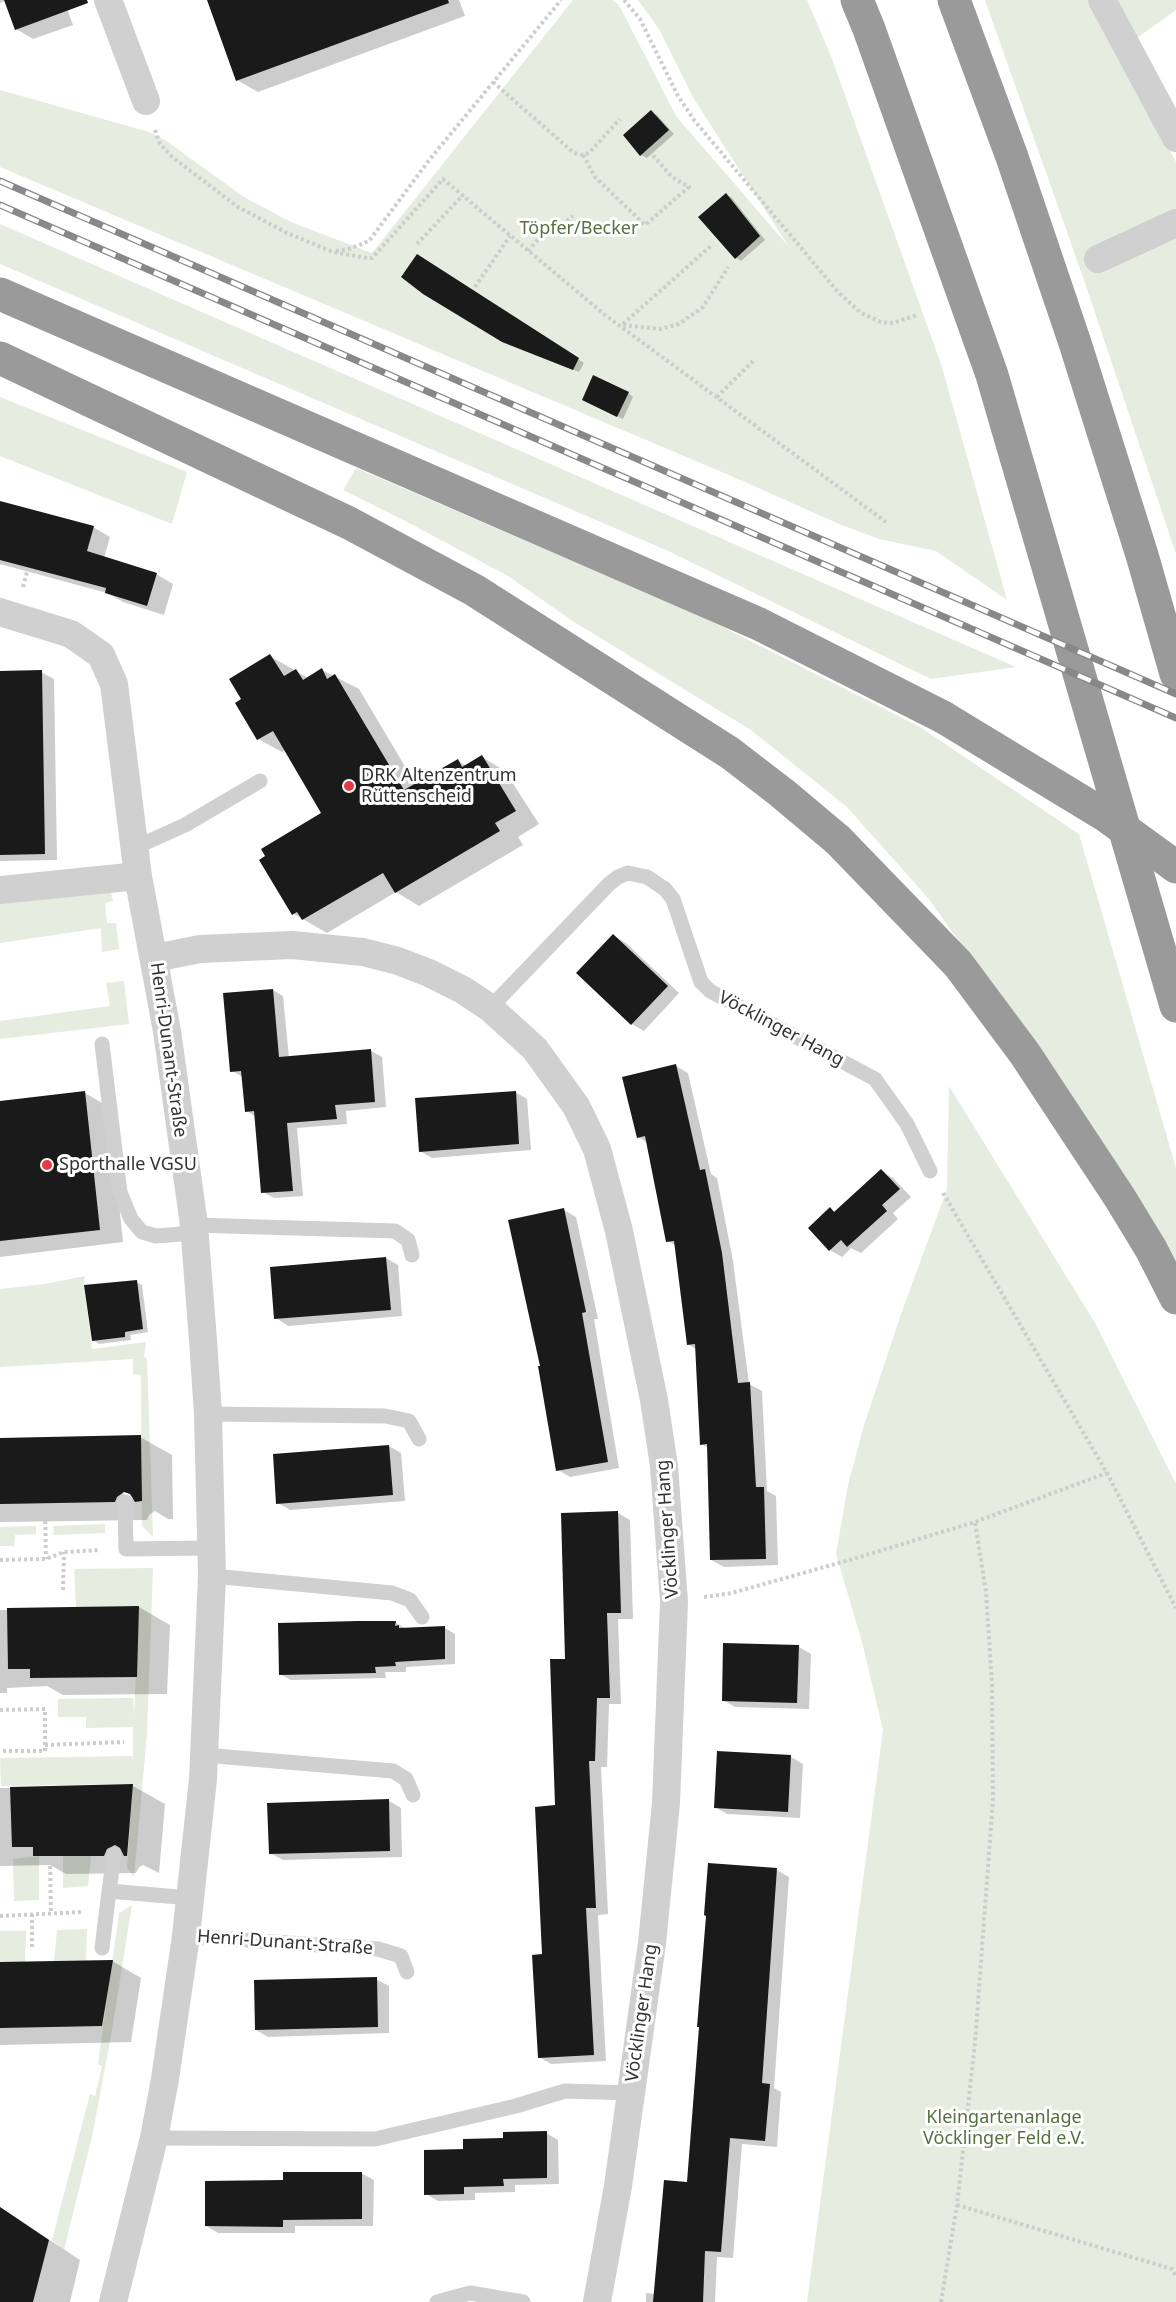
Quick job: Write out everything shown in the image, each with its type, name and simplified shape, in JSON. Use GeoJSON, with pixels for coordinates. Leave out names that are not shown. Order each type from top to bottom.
{"type":"FeatureCollection","features":[{"type":"Feature","properties":{"kind":"highway"},"geometry":{"type":"LineString","coordinates":[[857,0],[992,375],[1176,1006]]}},
{"type":"Feature","properties":{"kind":"highway"},"geometry":{"type":"LineString","coordinates":[[954,0],[1012,157],[1075,343],[1142,555],[1176,674]]}},
{"type":"Feature","properties":{"kind":"highway"},"geometry":{"type":"LineString","coordinates":[[0,294],[759,624],[943,717],[1097,810],[1176,867]]}},
{"type":"Feature","properties":{"kind":"highway"},"geometry":{"type":"LineString","coordinates":[[0,358],[349,523],[474,590],[730,753],[782,793],[838,840],[958,964],[1025,1054],[1114,1188],[1151,1249],[1176,1298]]}},
{"type":"Feature","properties":{"kind":"street"},"geometry":{"type":"LineString","coordinates":[[108,0],[146,101]]}},
{"type":"Feature","properties":{"kind":"street"},"geometry":{"type":"LineString","coordinates":[[1102,0],[1176,138]]}},
{"type":"Feature","properties":{"kind":"street"},"geometry":{"type":"LineString","coordinates":[[1098,260],[1176,223]]}},
{"type":"Feature","properties":{"kind":"street","name":"Henri-Dunant-Straße"},"geometry":{"type":"LineString","coordinates":[[0,612],[71,634],[101,655],[114,684],[138,876],[155,958],[194,1229],[208,1414],[212,1576],[204,1755],[186,1936],[154,2138],[113,2302]]}},
{"type":"Feature","properties":{"kind":"street"},"geometry":{"type":"LineString","coordinates":[[0,890],[138,876]]}},
{"type":"Feature","properties":{"kind":"street","name":"Vöcklinger Hang"},"geometry":{"type":"LineString","coordinates":[[155,958],[200,949],[291,945],[363,952],[398,961],[429,973],[463,990],[490,1008],[518,1032],[546,1062],[576,1106],[597,1149],[620,1232],[654,1400],[664,1466],[674,1602],[666,1803],[651,1943],[616,2197],[597,2302]]}},
{"type":"Feature","properties":{"kind":"lane"},"geometry":{"type":"LineString","coordinates":[[134,848],[185,825],[260,781]]}},
{"type":"Feature","properties":{"kind":"lane","name":"Vöcklinger Hang"},"geometry":{"type":"LineString","coordinates":[[490,1008],[618,877],[628,873],[647,877],[665,889],[673,899],[701,982],[710,991],[875,1079],[907,1124],[930,1171]]}},
{"type":"Feature","properties":{"kind":"lane"},"geometry":{"type":"LineString","coordinates":[[102,1044],[120,1192],[131,1219],[142,1232],[156,1236],[194,1229],[395,1231],[408,1240],[412,1255]]}},
{"type":"Feature","properties":{"kind":"lane"},"geometry":{"type":"LineString","coordinates":[[208,1414],[385,1416],[409,1421],[418,1439]]}},
{"type":"Feature","properties":{"kind":"lane"},"geometry":{"type":"LineString","coordinates":[[125,1502],[126,1549],[212,1548]]}},
{"type":"Feature","properties":{"kind":"lane"},"geometry":{"type":"LineString","coordinates":[[212,1576],[392,1593],[410,1600],[422,1617]]}},
{"type":"Feature","properties":{"kind":"lane"},"geometry":{"type":"LineString","coordinates":[[204,1755],[393,1772],[406,1779],[413,1795]]}},
{"type":"Feature","properties":{"kind":"lane"},"geometry":{"type":"LineString","coordinates":[[102,1948],[114,1855]]}},
{"type":"Feature","properties":{"kind":"lane"},"geometry":{"type":"LineString","coordinates":[[110,1891],[190,1898]]}},
{"type":"Feature","properties":{"kind":"lane","name":"Henri-Dunant-Straße"},"geometry":{"type":"LineString","coordinates":[[186,1936],[378,1948],[400,1956],[407,1972]]}},
{"type":"Feature","properties":{"kind":"lane","name":"Vöcklinger Hang"},"geometry":{"type":"LineString","coordinates":[[154,2138],[375,2139],[516,2106],[565,2091],[631,2093]]}},
{"type":"Feature","properties":{"kind":"lane"},"geometry":{"type":"LineString","coordinates":[[437,2302],[470,2294],[523,2302]]}},
{"type":"Feature","properties":{"kind":"path"},"geometry":{"type":"LineString","coordinates":[[333,252],[350,249],[369,241],[430,159],[561,0]]}},
{"type":"Feature","properties":{"kind":"path"},"geometry":{"type":"LineString","coordinates":[[624,0],[639,19],[678,96],[694,120],[838,292],[861,313],[881,321],[892,323],[918,315]]}},
{"type":"Feature","properties":{"kind":"path"},"geometry":{"type":"LineString","coordinates":[[493,82],[574,153],[583,155],[589,153],[620,119]]}},
{"type":"Feature","properties":{"kind":"path"},"geometry":{"type":"LineString","coordinates":[[146,101],[160,144],[172,157],[238,207],[287,233],[333,252],[372,258],[443,179],[622,326],[886,522]]}},
{"type":"Feature","properties":{"kind":"path"},"geometry":{"type":"LineString","coordinates":[[583,155],[595,177],[645,225],[689,187],[672,177],[651,153]]}},
{"type":"Feature","properties":{"kind":"path"},"geometry":{"type":"LineString","coordinates":[[417,244],[463,195]]}},
{"type":"Feature","properties":{"kind":"path"},"geometry":{"type":"LineString","coordinates":[[528,251],[553,222],[562,225],[573,216]]}},
{"type":"Feature","properties":{"kind":"path"},"geometry":{"type":"LineString","coordinates":[[475,287],[510,236]]}},
{"type":"Feature","properties":{"kind":"path"},"geometry":{"type":"LineString","coordinates":[[622,326],[713,244]]}},
{"type":"Feature","properties":{"kind":"path"},"geometry":{"type":"LineString","coordinates":[[622,326],[660,329],[679,324],[703,307],[728,267]]}},
{"type":"Feature","properties":{"kind":"path"},"geometry":{"type":"LineString","coordinates":[[717,397],[753,361]]}},
{"type":"Feature","properties":{"kind":"path"},"geometry":{"type":"LineString","coordinates":[[930,1171],[1107,1473],[1176,1608]]}},
{"type":"Feature","properties":{"kind":"path"},"geometry":{"type":"LineString","coordinates":[[674,1602],[742,1591],[975,1522],[1107,1473]]}},
{"type":"Feature","properties":{"kind":"path"},"geometry":{"type":"LineString","coordinates":[[45,1509],[46,1559]]}},
{"type":"Feature","properties":{"kind":"path"},"geometry":{"type":"LineString","coordinates":[[941,2302],[957,2205],[975,2043],[993,1799],[994,1742],[989,1642],[981,1552],[975,1522]]}},
{"type":"Feature","properties":{"kind":"path"},"geometry":{"type":"LineString","coordinates":[[0,1560],[46,1559],[64,1552],[126,1549]]}},
{"type":"Feature","properties":{"kind":"path"},"geometry":{"type":"LineString","coordinates":[[63,1590],[64,1552]]}},
{"type":"Feature","properties":{"kind":"path"},"geometry":{"type":"LineString","coordinates":[[0,1710],[45,1709],[45,1751],[0,1751]]}},
{"type":"Feature","properties":{"kind":"path"},"geometry":{"type":"LineString","coordinates":[[45,1745],[124,1742]]}},
{"type":"Feature","properties":{"kind":"path"},"geometry":{"type":"LineString","coordinates":[[51,1860],[51,1914]]}},
{"type":"Feature","properties":{"kind":"path"},"geometry":{"type":"LineString","coordinates":[[0,1916],[107,1911]]}},
{"type":"Feature","properties":{"kind":"path"},"geometry":{"type":"LineString","coordinates":[[32,1914],[32,1949]]}},
{"type":"Feature","properties":{"kind":"path"},"geometry":{"type":"LineString","coordinates":[[957,2205],[1172,2269],[1176,2276]]}},
{"type":"Feature","properties":{"kind":"green space","name":"Töpfer/Becker"},"geometry":{"type":"Polygon","coordinates":[[[573,0],[612,0],[619,5],[676,116],[789,247],[694,99],[659,29],[638,0],[807,0],[831,56],[942,367],[1007,600],[936,551],[879,539],[839,524],[736,478],[0,167],[0,90],[149,132],[165,140],[244,197],[291,222],[372,253],[573,0]]]}},
{"type":"Feature","properties":{"kind":"green space"},"geometry":{"type":"Polygon","coordinates":[[[985,0],[1091,0],[1176,162],[1176,554],[1084,280],[985,0]]]}},
{"type":"Feature","properties":{"kind":"green space"},"geometry":{"type":"Polygon","coordinates":[[[1115,0],[1176,0],[1176,10],[1134,40],[1115,0]]]}},
{"type":"Feature","properties":{"kind":"green space"},"geometry":{"type":"Polygon","coordinates":[[[0,224],[1016,667],[931,679],[666,550],[0,264],[0,224]]]}},
{"type":"Feature","properties":{"kind":"green space"},"geometry":{"type":"Polygon","coordinates":[[[0,397],[187,472],[172,524],[0,456],[0,397]]]}},
{"type":"Feature","properties":{"kind":"green space"},"geometry":{"type":"Polygon","coordinates":[[[356,468],[701,616],[920,727],[1079,834],[1176,1168],[1176,1279],[1049,1066],[928,898],[847,807],[751,730],[574,622],[508,576],[343,490],[356,468]]]}},
{"type":"Feature","properties":{"kind":"green space"},"geometry":{"type":"Polygon","coordinates":[[[110,888],[113,901],[105,903],[107,923],[116,923],[119,949],[102,952],[101,928],[0,943],[0,903],[110,888]]]}},
{"type":"Feature","properties":{"kind":"green space"},"geometry":{"type":"Polygon","coordinates":[[[124,981],[129,1024],[0,1039],[0,1021],[110,1006],[106,983],[124,981]]]}},
{"type":"Feature","properties":{"kind":"green space","name":"Kleingartenanlage Vöcklinger Feld e.V."},"geometry":{"type":"Polygon","coordinates":[[[949,1086],[1095,1323],[1176,1484],[1176,2302],[807,2302],[883,1730],[862,1642],[836,1554],[848,1485],[864,1425],[901,1314],[947,1189],[949,1086]]]}},
{"type":"Feature","properties":{"kind":"green space"},"geometry":{"type":"Polygon","coordinates":[[[85,1276],[84,1285],[92,1349],[146,1342],[144,1357],[147,1358],[153,1537],[142,1526],[141,1375],[133,1374],[133,1359],[0,1367],[0,1289],[45,1284],[85,1276]]]}},
{"type":"Feature","properties":{"kind":"green space"},"geometry":{"type":"Polygon","coordinates":[[[105,1524],[105,1533],[54,1535],[53,1526],[105,1524]]]}},
{"type":"Feature","properties":{"kind":"green space"},"geometry":{"type":"Polygon","coordinates":[[[36,1526],[36,1534],[15,1535],[14,1546],[0,1546],[0,1527],[36,1526]]]}},
{"type":"Feature","properties":{"kind":"green space"},"geometry":{"type":"Polygon","coordinates":[[[153,1568],[147,1734],[134,1877],[127,1868],[133,1784],[1,1786],[0,1758],[132,1756],[133,1760],[133,1727],[86,1728],[86,1717],[58,1717],[58,1699],[133,1698],[134,1716],[139,1606],[76,1607],[74,1569],[153,1568]]]}},
{"type":"Feature","properties":{"kind":"green space"},"geometry":{"type":"Polygon","coordinates":[[[39,1856],[39,1900],[14,1901],[13,1859],[39,1856]]]}},
{"type":"Feature","properties":{"kind":"green space"},"geometry":{"type":"Polygon","coordinates":[[[63,1856],[91,1856],[88,1886],[63,1888],[63,1856]]]}},
{"type":"Feature","properties":{"kind":"green space"},"geometry":{"type":"Polygon","coordinates":[[[132,1905],[92,2137],[64,2250],[52,2240],[90,2094],[95,2096],[102,2066],[98,2064],[119,1913],[132,1905]]]}},
{"type":"Feature","properties":{"kind":"green space"},"geometry":{"type":"Polygon","coordinates":[[[87,1929],[86,1961],[54,1962],[57,1930],[87,1929]]]}},
{"type":"Feature","properties":{"kind":"green space"},"geometry":{"type":"Polygon","coordinates":[[[0,1931],[26,1931],[25,1962],[0,1962],[0,1931]]]}},
{"type":"Feature","properties":{"kind":"building"},"geometry":{"type":"Polygon","coordinates":[[[4,0],[87,0],[88,3],[15,30],[4,0]]]}},
{"type":"Feature","properties":{"kind":"building"},"geometry":{"type":"Polygon","coordinates":[[[207,0],[448,0],[449,3],[236,81],[207,0]]]}},
{"type":"Feature","properties":{"kind":"building"},"geometry":{"type":"Polygon","coordinates":[[[651,110],[669,130],[640,156],[623,135],[651,110]]]}},
{"type":"Feature","properties":{"kind":"building"},"geometry":{"type":"Polygon","coordinates":[[[726,193],[760,236],[735,259],[698,217],[726,193]]]}},
{"type":"Feature","properties":{"kind":"building"},"geometry":{"type":"Polygon","coordinates":[[[417,254],[579,358],[573,370],[502,342],[423,294],[401,277],[417,254]]]}},
{"type":"Feature","properties":{"kind":"building"},"geometry":{"type":"Polygon","coordinates":[[[593,375],[629,392],[617,417],[582,400],[593,375]]]}},
{"type":"Feature","properties":{"kind":"building"},"geometry":{"type":"Polygon","coordinates":[[[0,501],[94,526],[87,551],[157,573],[147,606],[105,593],[106,588],[0,560],[0,501]]]}},
{"type":"Feature","properties":{"kind":"building","name":"DRK Altenzentrum Rüttenscheid"},"geometry":{"type":"Polygon","coordinates":[[[270,654],[284,676],[296,669],[303,680],[322,668],[327,679],[335,674],[404,790],[458,759],[462,767],[482,755],[516,811],[495,823],[500,831],[395,893],[383,873],[302,920],[297,912],[292,915],[259,860],[265,856],[261,849],[321,813],[273,731],[257,740],[235,703],[241,699],[229,679],[270,654]]]}},
{"type":"Feature","properties":{"kind":"building"},"geometry":{"type":"Polygon","coordinates":[[[42,670],[45,854],[0,855],[0,671],[42,670]]]}},
{"type":"Feature","properties":{"kind":"building"},"geometry":{"type":"Polygon","coordinates":[[[613,934],[668,986],[631,1025],[576,973],[613,934]]]}},
{"type":"Feature","properties":{"kind":"building"},"geometry":{"type":"Polygon","coordinates":[[[273,989],[279,1057],[371,1049],[375,1102],[335,1105],[337,1119],[287,1123],[293,1191],[261,1193],[254,1111],[245,1112],[241,1071],[230,1072],[223,993],[273,989]]]}},
{"type":"Feature","properties":{"kind":"building"},"geometry":{"type":"Polygon","coordinates":[[[676,1064],[700,1170],[705,1169],[722,1253],[738,1383],[750,1382],[756,1487],[764,1487],[766,1559],[710,1560],[707,1444],[700,1445],[695,1344],[687,1345],[674,1241],[666,1242],[645,1136],[637,1138],[622,1077],[676,1064]]]}},
{"type":"Feature","properties":{"kind":"building","name":"Sporthalle VGSU"},"geometry":{"type":"Polygon","coordinates":[[[85,1091],[100,1230],[0,1241],[0,1101],[85,1091]]]}},
{"type":"Feature","properties":{"kind":"building"},"geometry":{"type":"Polygon","coordinates":[[[516,1091],[519,1144],[419,1152],[415,1098],[516,1091]]]}},
{"type":"Feature","properties":{"kind":"building"},"geometry":{"type":"Polygon","coordinates":[[[881,1169],[900,1189],[882,1205],[887,1211],[847,1247],[841,1240],[829,1251],[808,1228],[830,1207],[834,1212],[881,1169]]]}},
{"type":"Feature","properties":{"kind":"building"},"geometry":{"type":"Polygon","coordinates":[[[564,1208],[586,1312],[582,1313],[608,1462],[556,1471],[538,1366],[540,1366],[508,1220],[564,1208]]]}},
{"type":"Feature","properties":{"kind":"building"},"geometry":{"type":"Polygon","coordinates":[[[386,1257],[391,1310],[274,1319],[270,1267],[386,1257]]]}},
{"type":"Feature","properties":{"kind":"building"},"geometry":{"type":"Polygon","coordinates":[[[137,1280],[143,1329],[125,1332],[125,1337],[92,1341],[84,1285],[137,1280]]]}},
{"type":"Feature","properties":{"kind":"building"},"geometry":{"type":"Polygon","coordinates":[[[141,1435],[142,1501],[135,1502],[130,1494],[124,1492],[117,1497],[115,1502],[0,1504],[0,1438],[141,1435]]]}},
{"type":"Feature","properties":{"kind":"building"},"geometry":{"type":"Polygon","coordinates":[[[389,1445],[393,1495],[276,1504],[273,1454],[389,1445]]]}},
{"type":"Feature","properties":{"kind":"building"},"geometry":{"type":"Polygon","coordinates":[[[618,1511],[621,1613],[607,1613],[610,1698],[597,1698],[595,1761],[589,1761],[596,1908],[586,1908],[594,2055],[538,2058],[532,1955],[542,1954],[535,1807],[555,1805],[550,1659],[565,1659],[561,1513],[618,1511]]]}},
{"type":"Feature","properties":{"kind":"building"},"geometry":{"type":"Polygon","coordinates":[[[139,1606],[137,1677],[30,1678],[30,1669],[8,1669],[7,1608],[139,1606]]]}},
{"type":"Feature","properties":{"kind":"building"},"geometry":{"type":"Polygon","coordinates":[[[396,1621],[395,1626],[399,1625],[399,1628],[445,1626],[445,1659],[395,1662],[396,1666],[375,1667],[376,1673],[279,1675],[278,1623],[396,1621]]]}},
{"type":"Feature","properties":{"kind":"building"},"geometry":{"type":"Polygon","coordinates":[[[723,1643],[799,1645],[797,1703],[722,1701],[723,1643]]]}},
{"type":"Feature","properties":{"kind":"building"},"geometry":{"type":"Polygon","coordinates":[[[717,1751],[791,1755],[788,1812],[714,1808],[717,1751]]]}},
{"type":"Feature","properties":{"kind":"building"},"geometry":{"type":"Polygon","coordinates":[[[133,1784],[127,1856],[124,1856],[120,1848],[115,1845],[107,1849],[104,1856],[33,1856],[33,1847],[12,1847],[10,1787],[133,1784]]]}},
{"type":"Feature","properties":{"kind":"building"},"geometry":{"type":"Polygon","coordinates":[[[389,1799],[390,1851],[269,1854],[267,1803],[389,1799]]]}},
{"type":"Feature","properties":{"kind":"building"},"geometry":{"type":"Polygon","coordinates":[[[708,1863],[777,1868],[762,2083],[770,2084],[765,2141],[730,2138],[721,2252],[705,2251],[703,2302],[653,2302],[664,2180],[687,2182],[708,1863]]]}},
{"type":"Feature","properties":{"kind":"building"},"geometry":{"type":"Polygon","coordinates":[[[113,1960],[102,2026],[0,2028],[0,1962],[113,1960]]]}},
{"type":"Feature","properties":{"kind":"building"},"geometry":{"type":"Polygon","coordinates":[[[377,1977],[378,2027],[255,2030],[254,1980],[377,1977]]]}},
{"type":"Feature","properties":{"kind":"building"},"geometry":{"type":"Polygon","coordinates":[[[547,2131],[547,2178],[503,2179],[504,2186],[464,2187],[464,2194],[424,2195],[424,2150],[463,2149],[463,2139],[503,2138],[503,2132],[547,2131]]]}},
{"type":"Feature","properties":{"kind":"building"},"geometry":{"type":"Polygon","coordinates":[[[283,2172],[362,2172],[362,2219],[283,2220],[283,2227],[205,2226],[205,2181],[283,2180],[283,2172]]]}},
{"type":"Feature","properties":{"kind":"building"},"geometry":{"type":"Polygon","coordinates":[[[0,2207],[49,2240],[33,2302],[0,2302],[0,2207]]]}},
{"type":"Feature","properties":{"kind":"railway"},"geometry":{"type":"LineString","coordinates":[[0,181],[1176,694]]}},
{"type":"Feature","properties":{"kind":"railway"},"geometry":{"type":"LineString","coordinates":[[0,205],[1176,718]]}},
{"type":"Feature","properties":{"kind":"place","name":"DRK Altenzentrum Rüttenscheid"},"geometry":{"type":"Point","coordinates":[349,786]}},
{"type":"Feature","properties":{"kind":"place","name":"Sporthalle VGSU"},"geometry":{"type":"Point","coordinates":[47,1165]}}]}
